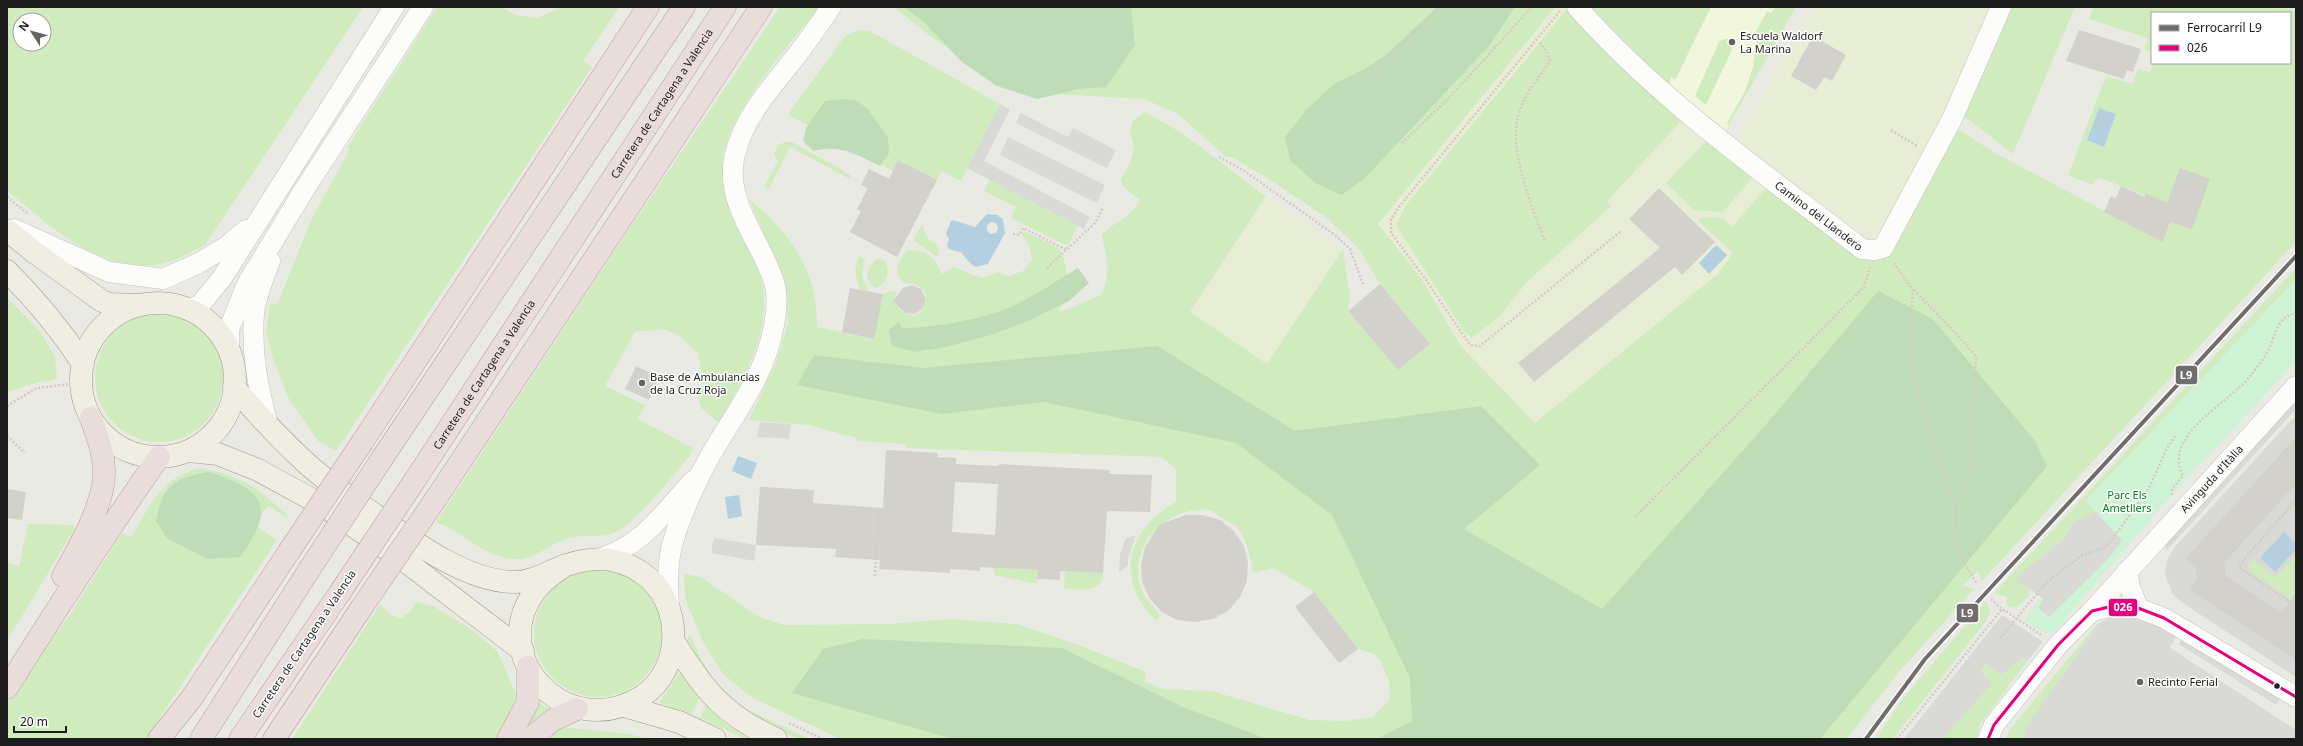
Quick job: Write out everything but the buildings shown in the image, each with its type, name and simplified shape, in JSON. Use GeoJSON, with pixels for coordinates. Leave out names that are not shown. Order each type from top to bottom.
{"type":"FeatureCollection","features":[{"type":"Feature","properties":{"kind":"highway"},"geometry":{"type":"LineString","coordinates":[[159,739],[191,699],[363,441],[648,7]]}},
{"type":"Feature","properties":{"kind":"highway"},"geometry":{"type":"LineString","coordinates":[[201,739],[381,460],[684,7]]}},
{"type":"Feature","properties":{"kind":"highway","name":"Carretera de Cartagena a Valencia"},"geometry":{"type":"LineString","coordinates":[[240,739],[415,480],[725,7]]}},
{"type":"Feature","properties":{"kind":"highway"},"geometry":{"type":"LineString","coordinates":[[274,739],[761,7]]}},
{"type":"Feature","properties":{"kind":"highway"},"geometry":{"type":"LineString","coordinates":[[7,668],[76,552],[96,511],[104,472],[100,447],[91,418]]}},
{"type":"Feature","properties":{"kind":"highway"},"geometry":{"type":"LineString","coordinates":[[7,688],[79,577],[103,536],[159,457]]}},
{"type":"Feature","properties":{"kind":"highway"},"geometry":{"type":"LineString","coordinates":[[508,739],[528,702],[525,659]]}},
{"type":"Feature","properties":{"kind":"highway"},"geometry":{"type":"LineString","coordinates":[[173,739],[191,699]]}},
{"type":"Feature","properties":{"kind":"highway"},"geometry":{"type":"LineString","coordinates":[[530,739],[554,720],[577,709]]}},
{"type":"Feature","properties":{"kind":"main road"},"geometry":{"type":"LineString","coordinates":[[7,230],[34,252],[102,301],[110,304],[139,306],[163,303],[186,308],[204,318],[218,332],[229,350],[234,366],[234,387],[230,406],[220,425],[207,440],[189,450],[159,457],[138,455],[120,447],[103,435],[91,418],[84,401],[82,373],[90,344],[102,327],[119,314],[139,306]]}},
{"type":"Feature","properties":{"kind":"main road"},"geometry":{"type":"LineString","coordinates":[[7,271],[40,306],[65,336],[82,373]]}},
{"type":"Feature","properties":{"kind":"main road"},"geometry":{"type":"LineString","coordinates":[[189,450],[218,454],[258,470],[324,506],[413,567],[525,659],[540,685],[557,700],[577,709],[601,711],[624,706],[643,696],[658,681],[668,663],[674,642],[674,625],[670,608],[659,589],[643,573],[624,562],[602,558],[583,559],[565,565],[536,579],[514,583],[496,581],[452,563],[418,545],[304,462],[234,387]]}},
{"type":"Feature","properties":{"kind":"main road"},"geometry":{"type":"LineString","coordinates":[[525,659],[522,623],[525,610],[534,592],[548,576],[565,565]]}},
{"type":"Feature","properties":{"kind":"main road"},"geometry":{"type":"LineString","coordinates":[[674,642],[702,686],[721,705],[746,724],[779,730]]}},
{"type":"Feature","properties":{"kind":"main road"},"geometry":{"type":"LineString","coordinates":[[624,706],[679,722],[715,739]]}},
{"type":"Feature","properties":{"kind":"street"},"geometry":{"type":"LineString","coordinates":[[186,308],[199,306],[222,278],[394,7]]}},
{"type":"Feature","properties":{"kind":"street"},"geometry":{"type":"LineString","coordinates":[[229,350],[229,329],[247,284],[283,224],[423,7]]}},
{"type":"Feature","properties":{"kind":"street"},"geometry":{"type":"LineString","coordinates":[[670,608],[668,581],[673,544],[702,470],[759,374],[769,347],[777,302],[775,284],[767,262],[746,224],[734,192],[734,156],[744,126],[760,100],[800,51],[831,7]]}},
{"type":"Feature","properties":{"kind":"street","name":"Camino del Llandero"},"geometry":{"type":"LineString","coordinates":[[1577,7],[1676,104],[1862,249],[1878,249]]}},
{"type":"Feature","properties":{"kind":"street"},"geometry":{"type":"LineString","coordinates":[[1878,249],[1933,155],[1952,119],[2001,7]]}},
{"type":"Feature","properties":{"kind":"street"},"geometry":{"type":"LineString","coordinates":[[7,225],[109,272],[163,279],[199,263],[227,246],[259,220]]}},
{"type":"Feature","properties":{"kind":"street"},"geometry":{"type":"LineString","coordinates":[[268,425],[257,387],[254,358],[254,312],[283,224]]}},
{"type":"Feature","properties":{"kind":"street","name":"Avinguda d'Itàlia"},"geometry":{"type":"LineString","coordinates":[[1988,739],[1994,725],[2045,660],[2092,611],[2296,386]]}},
{"type":"Feature","properties":{"kind":"street"},"geometry":{"type":"LineString","coordinates":[[602,558],[622,551],[637,540],[702,470]]}},
{"type":"Feature","properties":{"kind":"street"},"geometry":{"type":"LineString","coordinates":[[2127,571],[2130,587],[2138,608]]}},
{"type":"Feature","properties":{"kind":"street"},"geometry":{"type":"LineString","coordinates":[[2092,611],[2109,607],[2138,608],[2164,618],[2296,697]]}},
{"type":"Feature","properties":{"kind":"path"},"geometry":{"type":"LineString","coordinates":[[1373,73],[1439,7]]}},
{"type":"Feature","properties":{"kind":"path"},"geometry":{"type":"LineString","coordinates":[[1402,143],[1446,101],[1532,7]]}},
{"type":"Feature","properties":{"kind":"path"},"geometry":{"type":"LineString","coordinates":[[1563,7],[1398,208],[1391,219],[1391,233],[1470,345],[1480,346],[1621,231]]}},
{"type":"Feature","properties":{"kind":"path"},"geometry":{"type":"LineString","coordinates":[[1540,42],[1547,52],[1550,61],[1526,95],[1518,117],[1516,139],[1529,197],[1545,241]]}},
{"type":"Feature","properties":{"kind":"path"},"geometry":{"type":"LineString","coordinates":[[1891,130],[1933,155]]}},
{"type":"Feature","properties":{"kind":"path"},"geometry":{"type":"LineString","coordinates":[[1219,157],[1243,170],[1335,235],[1350,249],[1363,284]]}},
{"type":"Feature","properties":{"kind":"path"},"geometry":{"type":"LineString","coordinates":[[1047,268],[1095,223],[1102,208]]}},
{"type":"Feature","properties":{"kind":"path"},"geometry":{"type":"LineString","coordinates":[[1014,234],[1019,235],[1023,228],[1067,250]]}},
{"type":"Feature","properties":{"kind":"path"},"geometry":{"type":"LineString","coordinates":[[1635,517],[1864,287],[1878,249],[1913,290],[1964,342],[1976,357],[1970,472],[1956,510]]}},
{"type":"Feature","properties":{"kind":"path"},"geometry":{"type":"LineString","coordinates":[[1913,290],[1910,326],[1911,366],[1938,461],[1956,510],[1957,551],[1977,584]]}},
{"type":"Feature","properties":{"kind":"path"},"geometry":{"type":"LineString","coordinates":[[2175,498],[2171,494],[2172,489],[2183,476],[2178,466],[2178,456],[2184,442],[2198,422],[2231,395],[2250,376],[2271,345],[2278,324],[2285,318],[2296,313]]}},
{"type":"Feature","properties":{"kind":"path"},"geometry":{"type":"LineString","coordinates":[[7,406],[37,388],[82,373]]}},
{"type":"Feature","properties":{"kind":"path"},"geometry":{"type":"LineString","coordinates":[[2000,638],[2047,582],[2081,556],[2107,546],[2148,490],[2167,448],[2176,435]]}},
{"type":"Feature","properties":{"kind":"path"},"geometry":{"type":"LineString","coordinates":[[7,436],[25,453]]}},
{"type":"Feature","properties":{"kind":"path"},"geometry":{"type":"LineString","coordinates":[[2296,500],[2240,564],[2242,569],[2296,606]]}},
{"type":"Feature","properties":{"kind":"path"},"geometry":{"type":"LineString","coordinates":[[876,576],[879,514]]}},
{"type":"Feature","properties":{"kind":"path"},"geometry":{"type":"LineString","coordinates":[[1991,599],[2015,619],[2044,637]]}},
{"type":"Feature","properties":{"kind":"path"},"geometry":{"type":"LineString","coordinates":[[1898,739],[2002,609]]}},
{"type":"Feature","properties":{"kind":"path"},"geometry":{"type":"LineString","coordinates":[[779,730],[823,739]]}},
{"type":"Feature","properties":{"kind":"shaded area"},"geometry":{"type":"Polygon","coordinates":[[[1555,7],[1565,7],[1592,35],[1776,195],[1719,273],[1535,423],[1460,345],[1421,278],[1378,224],[1555,7]]]}},
{"type":"Feature","properties":{"kind":"shaded area","name":"Escuela Waldorf La Marina"},"geometry":{"type":"Polygon","coordinates":[[[1703,7],[1796,7],[1724,134],[1668,86],[1703,7]]]}},
{"type":"Feature","properties":{"kind":"shaded area"},"geometry":{"type":"Polygon","coordinates":[[[1814,7],[1992,7],[1947,115],[1882,237],[1872,239],[1734,142],[1814,7]]]}},
{"type":"Feature","properties":{"kind":"shaded area"},"geometry":{"type":"Polygon","coordinates":[[[1000,104],[1010,109],[984,161],[1090,217],[1084,229],[967,168],[1000,104]]]}},
{"type":"Feature","properties":{"kind":"shaded area"},"geometry":{"type":"Polygon","coordinates":[[[1021,113],[1068,137],[1073,128],[1116,150],[1107,168],[1016,123],[1021,113]]]}},
{"type":"Feature","properties":{"kind":"shaded area"},"geometry":{"type":"Polygon","coordinates":[[[1008,137],[1105,185],[1097,203],[1000,155],[1008,137]]]}},
{"type":"Feature","properties":{"kind":"shaded area"},"geometry":{"type":"Polygon","coordinates":[[[1266,196],[1343,249],[1267,364],[1189,312],[1266,196]]]}},
{"type":"Feature","properties":{"kind":"shaded area"},"geometry":{"type":"Polygon","coordinates":[[[2296,394],[2296,409],[2166,551],[2164,537],[2296,394]]]}},
{"type":"Feature","properties":{"kind":"shaded area"},"geometry":{"type":"Polygon","coordinates":[[[2296,415],[2296,677],[2181,602],[2172,593],[2165,574],[2167,560],[2174,548],[2296,415]]]}},
{"type":"Feature","properties":{"kind":"shaded area"},"geometry":{"type":"Polygon","coordinates":[[[760,422],[791,424],[789,439],[757,437],[760,422]]]}},
{"type":"Feature","properties":{"kind":"shaded area"},"geometry":{"type":"Polygon","coordinates":[[[2296,427],[2296,434],[2185,555],[2182,552],[2296,427]]]}},
{"type":"Feature","properties":{"kind":"shaded area"},"geometry":{"type":"Polygon","coordinates":[[[2096,512],[2122,541],[2107,560],[2049,617],[2038,608],[2044,599],[2016,580],[2023,571],[2062,541],[2074,522],[2096,512]]]}},
{"type":"Feature","properties":{"kind":"shaded area"},"geometry":{"type":"Polygon","coordinates":[[[1136,535],[1128,558],[1128,566],[1119,572],[1120,554],[1126,538],[1136,535]]]}},
{"type":"Feature","properties":{"kind":"shaded area"},"geometry":{"type":"Polygon","coordinates":[[[714,538],[756,545],[754,561],[711,553],[714,538]]]}},
{"type":"Feature","properties":{"kind":"shaded area"},"geometry":{"type":"Polygon","coordinates":[[[2190,594],[2296,664],[2296,669],[2187,598],[2190,594]]]}},
{"type":"Feature","properties":{"kind":"shaded area"},"geometry":{"type":"Polygon","coordinates":[[[2002,615],[2043,642],[2029,659],[2023,658],[2001,675],[1985,664],[1981,669],[1991,684],[1943,739],[1904,739],[2002,615]]]}},
{"type":"Feature","properties":{"kind":"shaded area","name":"Recinto Ferial"},"geometry":{"type":"Polygon","coordinates":[[[2121,616],[2149,622],[2177,635],[2170,648],[2296,730],[2296,739],[2024,739],[2026,727],[2099,623],[2110,618],[2121,616]]]}},
{"type":"Feature","properties":{"kind":"shaded area"},"geometry":{"type":"Polygon","coordinates":[[[2185,633],[2282,695],[2276,705],[2179,644],[2185,633]]]}},
{"type":"Feature","properties":{"kind":"green space"},"geometry":{"type":"Polygon","coordinates":[[[7,7],[363,7],[206,244],[191,253],[170,262],[142,266],[120,263],[99,256],[79,246],[41,219],[7,190],[7,7]]]}},
{"type":"Feature","properties":{"kind":"green space"},"geometry":{"type":"Polygon","coordinates":[[[437,7],[502,7],[515,15],[537,18],[561,7],[619,7],[583,61],[592,67],[336,451],[318,441],[289,399],[273,359],[266,332],[270,305],[278,303],[312,218],[349,151],[348,146],[437,7]]]}},
{"type":"Feature","properties":{"kind":"green space"},"geometry":{"type":"Polygon","coordinates":[[[780,7],[819,7],[761,81],[735,123],[727,143],[723,162],[724,190],[737,226],[755,261],[762,282],[764,303],[762,324],[757,345],[740,385],[719,423],[701,408],[698,398],[703,381],[698,353],[678,335],[664,329],[635,332],[605,386],[645,405],[638,419],[693,448],[689,457],[663,488],[631,521],[621,529],[611,534],[565,539],[535,555],[522,559],[504,558],[493,554],[446,526],[436,522],[625,235],[780,7]]]}},
{"type":"Feature","properties":{"kind":"green space"},"geometry":{"type":"Polygon","coordinates":[[[894,7],[1555,7],[1378,224],[1421,278],[1460,345],[1535,423],[1719,273],[1733,253],[1698,221],[1702,217],[1723,218],[1732,227],[1766,188],[1866,257],[1953,136],[1959,130],[1999,155],[2163,242],[2175,207],[2098,177],[2092,185],[2068,175],[2106,76],[2132,84],[2138,69],[2150,72],[2153,64],[2291,64],[2291,12],[2151,12],[2151,52],[2144,50],[2148,38],[2089,19],[2093,7],[2280,7],[2296,11],[2296,242],[1982,581],[1978,571],[1963,586],[1974,589],[1897,674],[1847,739],[840,739],[751,697],[723,674],[703,642],[685,598],[684,574],[701,577],[759,617],[785,625],[889,624],[950,619],[1017,624],[1084,647],[1146,672],[1145,682],[1164,689],[1212,691],[1310,720],[1345,721],[1373,717],[1390,699],[1389,681],[1380,660],[1372,653],[1358,649],[1314,592],[1273,568],[1253,573],[1247,545],[1239,530],[1209,510],[1194,510],[1179,514],[1166,521],[1155,530],[1146,542],[1140,555],[1138,570],[1141,589],[1160,615],[1156,621],[1143,605],[1135,589],[1131,573],[1132,556],[1137,541],[1146,526],[1159,513],[1176,502],[1176,469],[1162,457],[906,448],[906,444],[857,441],[857,438],[808,425],[749,420],[776,363],[788,323],[785,283],[749,199],[777,226],[799,255],[813,288],[817,327],[874,339],[882,294],[891,291],[897,292],[895,302],[899,309],[907,314],[916,316],[925,305],[926,294],[919,286],[905,284],[897,275],[898,264],[906,250],[918,251],[929,255],[935,261],[943,274],[953,267],[982,278],[998,272],[1009,276],[1023,271],[1032,260],[1029,245],[1022,235],[1024,231],[1059,248],[1064,259],[1068,285],[1065,298],[1058,313],[1101,295],[1107,272],[1102,235],[1131,212],[1140,200],[1125,188],[1120,181],[1132,158],[1134,146],[1130,133],[1133,121],[1144,112],[1161,120],[1192,140],[1266,196],[1190,312],[1267,364],[1343,249],[1350,297],[1348,311],[1398,370],[1430,344],[1380,284],[1359,249],[1327,218],[1264,176],[1231,157],[1226,157],[1178,114],[1144,99],[1032,93],[992,77],[930,36],[894,7]]]}},
{"type":"Feature","properties":{"kind":"green space"},"geometry":{"type":"Polygon","coordinates":[[[904,7],[1131,7],[1135,45],[1106,87],[1079,89],[1037,99],[997,86],[962,62],[924,22],[904,7]]]}},
{"type":"Feature","properties":{"kind":"green space"},"geometry":{"type":"Polygon","coordinates":[[[1437,7],[1515,7],[1489,46],[1365,178],[1342,195],[1315,183],[1290,160],[1285,137],[1307,109],[1334,84],[1365,69],[1387,54],[1437,7]]]}},
{"type":"Feature","properties":{"kind":"green space"},"geometry":{"type":"Polygon","coordinates":[[[1591,7],[1711,7],[1675,80],[1671,77],[1668,86],[1591,7]]]}},
{"type":"Feature","properties":{"kind":"green space"},"geometry":{"type":"Polygon","coordinates":[[[1775,7],[1796,7],[1729,125],[1727,123],[1746,89],[1753,67],[1757,41],[1756,31],[1767,11],[1771,13],[1775,7]]]}},
{"type":"Feature","properties":{"kind":"green space"},"geometry":{"type":"Polygon","coordinates":[[[2010,7],[2075,7],[2013,154],[1965,117],[1964,114],[2010,7]]]}},
{"type":"Feature","properties":{"kind":"green space"},"geometry":{"type":"Polygon","coordinates":[[[1567,9],[1683,119],[1607,201],[1611,206],[1526,283],[1500,316],[1472,338],[1463,330],[1396,225],[1406,205],[1567,9]]]}},
{"type":"Feature","properties":{"kind":"green space"},"geometry":{"type":"Polygon","coordinates":[[[858,30],[870,31],[1000,104],[961,181],[941,171],[937,180],[899,160],[893,171],[790,116],[790,111],[845,36],[858,30]]]}},
{"type":"Feature","properties":{"kind":"green space"},"geometry":{"type":"Polygon","coordinates":[[[1723,39],[1728,39],[1733,43],[1732,50],[1706,105],[1695,96],[1719,42],[1723,39]]]}},
{"type":"Feature","properties":{"kind":"green space"},"geometry":{"type":"Polygon","coordinates":[[[842,99],[856,100],[867,108],[888,137],[889,153],[880,166],[848,151],[823,149],[813,151],[803,141],[806,128],[825,101],[842,99]]]}},
{"type":"Feature","properties":{"kind":"green space"},"geometry":{"type":"Polygon","coordinates":[[[1707,140],[1753,177],[1723,212],[1694,210],[1666,183],[1707,140]]]}},
{"type":"Feature","properties":{"kind":"green space"},"geometry":{"type":"Polygon","coordinates":[[[785,142],[792,142],[851,175],[850,179],[790,147],[768,190],[764,187],[778,161],[774,155],[778,145],[785,142]]]}},
{"type":"Feature","properties":{"kind":"green space"},"geometry":{"type":"Polygon","coordinates":[[[990,179],[1078,225],[1068,246],[1011,218],[1016,207],[984,191],[990,179]]]}},
{"type":"Feature","properties":{"kind":"green space"},"geometry":{"type":"Polygon","coordinates":[[[922,224],[928,239],[936,244],[939,250],[937,257],[913,240],[922,224]]]}},
{"type":"Feature","properties":{"kind":"green space"},"geometry":{"type":"Polygon","coordinates":[[[860,256],[865,259],[862,275],[868,292],[862,291],[855,274],[856,264],[860,256]]]}},
{"type":"Feature","properties":{"kind":"green space"},"geometry":{"type":"Polygon","coordinates":[[[878,258],[885,261],[888,274],[887,278],[882,284],[874,288],[867,278],[869,267],[878,258]]]}},
{"type":"Feature","properties":{"kind":"green space"},"geometry":{"type":"Polygon","coordinates":[[[1078,268],[1089,283],[1069,301],[1030,320],[991,335],[946,347],[915,352],[892,346],[889,330],[899,322],[902,328],[914,328],[970,320],[984,316],[1026,300],[1078,268]]]}},
{"type":"Feature","properties":{"kind":"green space","name":"Parc Els Ametllers"},"geometry":{"type":"Polygon","coordinates":[[[2296,268],[2296,279],[2179,474],[2053,633],[2042,632],[2026,621],[2027,616],[2042,597],[2044,599],[2107,560],[2122,541],[2074,522],[2062,541],[2023,571],[2016,580],[2030,590],[2029,596],[2015,608],[2008,607],[2006,603],[2007,597],[1994,593],[2296,268]]]}},
{"type":"Feature","properties":{"kind":"green space","name":"Parc Els Ametllers"},"geometry":{"type":"Polygon","coordinates":[[[2296,279],[2296,361],[2175,491],[2053,633],[2041,631],[2034,627],[2026,619],[2042,597],[2044,599],[2038,608],[2049,617],[2107,560],[2122,541],[2086,501],[2296,279]]]}},
{"type":"Feature","properties":{"kind":"green space"},"geometry":{"type":"Polygon","coordinates":[[[1878,291],[1933,319],[2035,441],[2047,466],[1820,739],[1377,739],[1412,721],[1410,678],[1332,515],[1236,443],[1044,402],[942,414],[797,385],[814,355],[923,368],[1157,346],[1295,431],[1481,406],[1540,465],[1464,529],[1602,609],[1769,421],[1878,291]]]}},
{"type":"Feature","properties":{"kind":"green space"},"geometry":{"type":"Polygon","coordinates":[[[7,297],[40,331],[55,357],[57,379],[28,385],[7,392],[7,297]]]}},
{"type":"Feature","properties":{"kind":"green space"},"geometry":{"type":"Polygon","coordinates":[[[153,314],[165,314],[184,319],[195,325],[208,337],[218,353],[222,366],[222,390],[218,403],[212,414],[200,427],[178,439],[165,442],[153,442],[134,437],[123,431],[110,419],[98,397],[95,384],[95,372],[100,353],[106,342],[118,329],[140,317],[153,314]]]}},
{"type":"Feature","properties":{"kind":"green space"},"geometry":{"type":"Polygon","coordinates":[[[202,468],[231,476],[252,486],[292,520],[268,506],[254,525],[277,540],[146,739],[7,739],[7,704],[16,686],[67,619],[122,533],[131,537],[145,513],[159,493],[167,485],[188,472],[202,468]]]}},
{"type":"Feature","properties":{"kind":"green space"},"geometry":{"type":"Polygon","coordinates":[[[209,472],[228,478],[242,485],[253,493],[259,502],[261,513],[258,525],[252,540],[240,557],[207,559],[167,538],[156,521],[162,499],[166,491],[172,485],[187,477],[209,472]]]}},
{"type":"Feature","properties":{"kind":"green space"},"geometry":{"type":"Polygon","coordinates":[[[28,524],[74,525],[74,530],[7,641],[7,562],[19,566],[28,524]]]}},
{"type":"Feature","properties":{"kind":"green space"},"geometry":{"type":"Polygon","coordinates":[[[2296,555],[2296,603],[2249,571],[2248,564],[2254,559],[2275,578],[2296,555]]]}},
{"type":"Feature","properties":{"kind":"green space"},"geometry":{"type":"Polygon","coordinates":[[[993,568],[1038,570],[1037,584],[995,575],[993,568]]]}},
{"type":"Feature","properties":{"kind":"green space"},"geometry":{"type":"Polygon","coordinates":[[[592,569],[604,569],[617,572],[634,580],[647,592],[659,614],[662,633],[661,645],[657,657],[651,669],[639,682],[617,694],[604,697],[592,697],[579,694],[562,686],[549,674],[537,652],[534,639],[534,627],[537,614],[545,597],[557,584],[579,572],[592,569]]]}},
{"type":"Feature","properties":{"kind":"green space"},"geometry":{"type":"Polygon","coordinates":[[[1065,571],[1103,573],[1103,579],[1099,584],[1090,589],[1080,590],[1064,588],[1065,571]]]}},
{"type":"Feature","properties":{"kind":"green space"},"geometry":{"type":"Polygon","coordinates":[[[1986,601],[1990,612],[1986,621],[1893,739],[1876,739],[1900,702],[1986,601]]]}},
{"type":"Feature","properties":{"kind":"green space"},"geometry":{"type":"Polygon","coordinates":[[[416,602],[433,606],[474,631],[497,651],[517,696],[500,739],[292,739],[380,604],[391,615],[401,618],[411,611],[416,602]]]}},
{"type":"Feature","properties":{"kind":"green space"},"geometry":{"type":"Polygon","coordinates":[[[2099,623],[2026,727],[2024,739],[2005,739],[2011,728],[2099,623]]]}},
{"type":"Feature","properties":{"kind":"green space"},"geometry":{"type":"Polygon","coordinates":[[[690,635],[701,659],[712,677],[709,680],[687,638],[690,635]]]}},
{"type":"Feature","properties":{"kind":"green space"},"geometry":{"type":"Polygon","coordinates":[[[863,639],[1062,648],[1183,707],[1267,739],[953,739],[792,693],[823,649],[863,639]]]}},
{"type":"Feature","properties":{"kind":"green space"},"geometry":{"type":"Polygon","coordinates":[[[2023,657],[2029,659],[1981,723],[1976,739],[1943,739],[1987,676],[1981,668],[1985,664],[2001,675],[2023,657]]]}},
{"type":"Feature","properties":{"kind":"green space"},"geometry":{"type":"Polygon","coordinates":[[[680,672],[699,698],[692,714],[659,703],[680,672]]]}},
{"type":"Feature","properties":{"kind":"green space"},"geometry":{"type":"Polygon","coordinates":[[[723,689],[748,710],[810,739],[797,738],[785,734],[762,723],[720,692],[723,689]]]}},
{"type":"Feature","properties":{"kind":"green space"},"geometry":{"type":"Polygon","coordinates":[[[538,702],[552,711],[529,726],[528,725],[538,702]]]}},
{"type":"Feature","properties":{"kind":"green space"},"geometry":{"type":"Polygon","coordinates":[[[705,705],[728,726],[750,739],[745,739],[700,718],[705,705]]]}},
{"type":"Feature","properties":{"kind":"green space"},"geometry":{"type":"Polygon","coordinates":[[[561,727],[629,734],[649,739],[542,739],[561,727]]]}},
{"type":"Feature","properties":{"kind":"water"},"geometry":{"type":"Polygon","coordinates":[[[2099,108],[2116,114],[2104,147],[2087,140],[2099,108]]]}},
{"type":"Feature","properties":{"kind":"water"},"geometry":{"type":"Polygon","coordinates":[[[987,214],[997,215],[1003,219],[1005,233],[988,264],[975,267],[962,253],[949,249],[947,246],[949,239],[946,234],[951,221],[953,220],[975,227],[987,214]],[[991,222],[987,225],[987,230],[990,234],[996,233],[998,228],[996,223],[991,222]]]}},
{"type":"Feature","properties":{"kind":"water"},"geometry":{"type":"Polygon","coordinates":[[[1716,245],[1727,255],[1709,274],[1699,263],[1716,245]]]}},
{"type":"Feature","properties":{"kind":"water"},"geometry":{"type":"Polygon","coordinates":[[[738,456],[757,463],[751,479],[732,471],[738,456]]]}},
{"type":"Feature","properties":{"kind":"water"},"geometry":{"type":"Polygon","coordinates":[[[739,495],[742,516],[728,519],[725,497],[739,495]]]}},
{"type":"Feature","properties":{"kind":"water"},"geometry":{"type":"Polygon","coordinates":[[[2284,532],[2296,544],[2296,549],[2275,572],[2260,558],[2284,532]]]}},
{"type":"Feature","properties":{"kind":"rail line","name":"L9"},"geometry":{"type":"LineString","coordinates":[[1866,739],[1925,659],[2296,256]]}},
{"type":"Feature","properties":{"kind":"transit line","name":"026"},"geometry":{"type":"LineString","coordinates":[[1988,739],[1994,725],[2058,645],[2092,611],[2109,607],[2138,608],[2164,618],[2296,697]]}},
{"type":"Feature","properties":{"kind":"place","name":"Escuela Waldorf La Marina"},"geometry":{"type":"Point","coordinates":[1732,42]}},
{"type":"Feature","properties":{"kind":"place","name":"Base de Ambulancias de la Cruz Roja"},"geometry":{"type":"Point","coordinates":[642,383]}},
{"type":"Feature","properties":{"kind":"place","name":"Recinto Ferial"},"geometry":{"type":"Point","coordinates":[2140,682]}}]}
